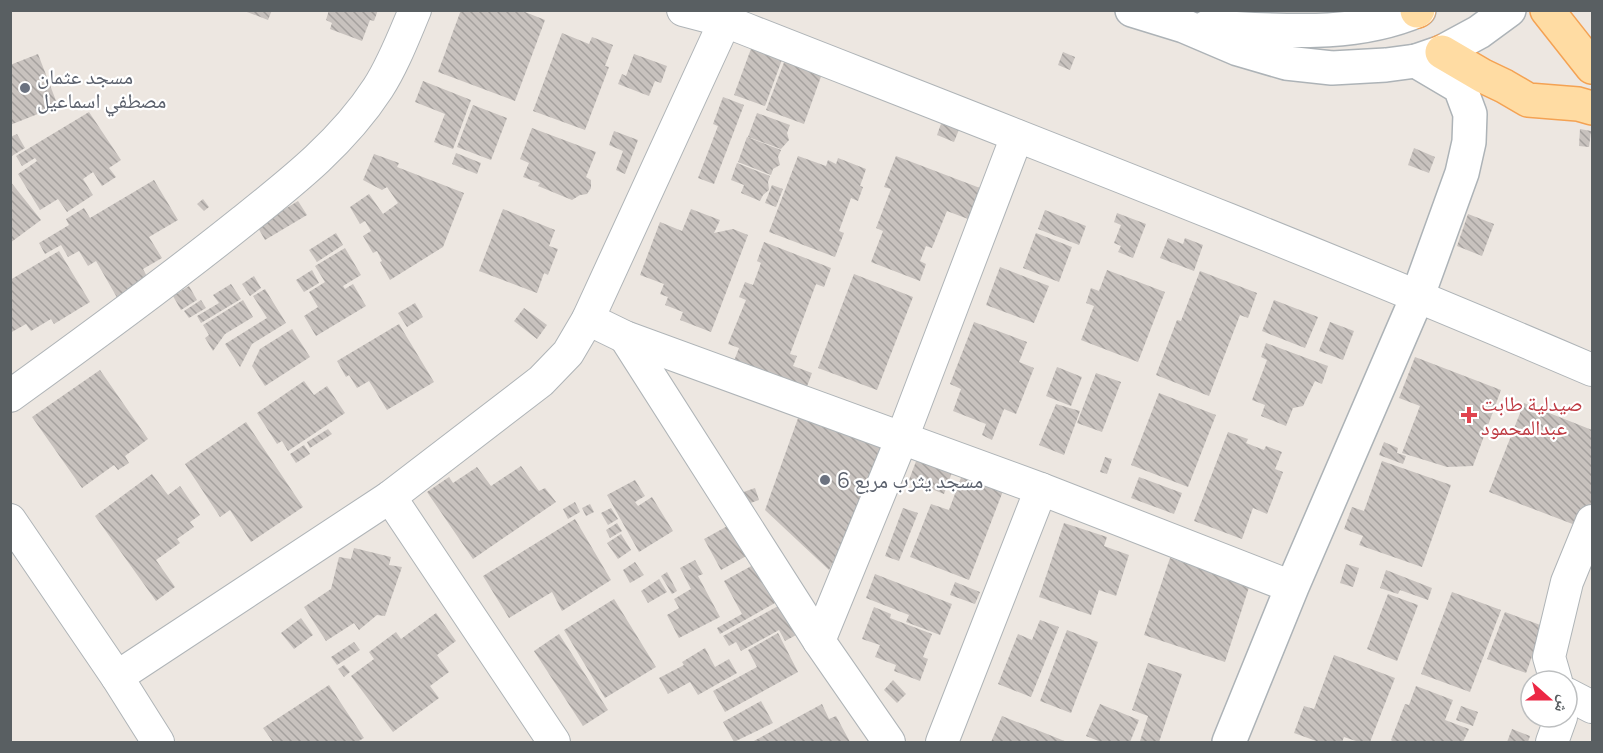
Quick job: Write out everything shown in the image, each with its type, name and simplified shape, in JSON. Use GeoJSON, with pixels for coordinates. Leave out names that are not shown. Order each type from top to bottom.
{"type":"FeatureCollection","features":[{"type":"Feature","properties":{"kind":"main road"},"geometry":{"type":"LineString","coordinates":[[1547,10],[1593,67]]}},
{"type":"Feature","properties":{"kind":"main road"},"geometry":{"type":"LineString","coordinates":[[1429,56],[1483,76],[1528,100],[1578,104],[1593,108]]}},
{"type":"Feature","properties":{"kind":"street"},"geometry":{"type":"LineString","coordinates":[[10,396],[173,278],[297,178],[346,130],[378,87],[405,36],[415,10]]}},
{"type":"Feature","properties":{"kind":"street"},"geometry":{"type":"LineString","coordinates":[[683,10],[724,21],[1017,136],[1418,295],[1593,370]]}},
{"type":"Feature","properties":{"kind":"street"},"geometry":{"type":"LineString","coordinates":[[1132,10],[1184,26],[1238,49],[1286,63],[1332,68],[1386,65],[1429,56],[1479,32],[1509,10]]}},
{"type":"Feature","properties":{"kind":"street"},"geometry":{"type":"LineString","coordinates":[[1184,26],[1335,31],[1379,24],[1418,11]]}},
{"type":"Feature","properties":{"kind":"street"},"geometry":{"type":"LineString","coordinates":[[117,677],[390,497],[541,381],[568,353],[588,319],[724,21]]}},
{"type":"Feature","properties":{"kind":"street"},"geometry":{"type":"LineString","coordinates":[[1229,742],[1292,587],[1418,295],[1462,172],[1469,142],[1470,114],[1460,87],[1429,56]]}},
{"type":"Feature","properties":{"kind":"street"},"geometry":{"type":"LineString","coordinates":[[819,640],[902,438],[1017,136]]}},
{"type":"Feature","properties":{"kind":"street"},"geometry":{"type":"LineString","coordinates":[[588,319],[625,337],[1041,489],[1292,587]]}},
{"type":"Feature","properties":{"kind":"street"},"geometry":{"type":"LineString","coordinates":[[625,337],[819,640],[889,742]]}},
{"type":"Feature","properties":{"kind":"street"},"geometry":{"type":"LineString","coordinates":[[942,742],[1041,489]]}},
{"type":"Feature","properties":{"kind":"street"},"geometry":{"type":"LineString","coordinates":[[390,497],[554,742]]}},
{"type":"Feature","properties":{"kind":"street"},"geometry":{"type":"LineString","coordinates":[[10,520],[117,677],[158,742]]}},
{"type":"Feature","properties":{"kind":"street"},"geometry":{"type":"LineString","coordinates":[[1555,669],[1549,657],[1567,582],[1593,521]]}},
{"type":"Feature","properties":{"kind":"building"},"geometry":{"type":"Polygon","coordinates":[[[242,10],[272,10],[268,20],[242,10]]]}},
{"type":"Feature","properties":{"kind":"building"},"geometry":{"type":"Polygon","coordinates":[[[329,10],[378,10],[374,21],[370,20],[362,41],[330,29],[332,23],[326,20],[329,10]]]}},
{"type":"Feature","properties":{"kind":"building"},"geometry":{"type":"Polygon","coordinates":[[[461,10],[520,10],[545,20],[515,101],[438,72],[461,10]]]}},
{"type":"Feature","properties":{"kind":"building"},"geometry":{"type":"Polygon","coordinates":[[[562,33],[589,44],[592,37],[613,45],[605,66],[609,67],[585,130],[533,111],[562,33]]]}},
{"type":"Feature","properties":{"kind":"building"},"geometry":{"type":"Polygon","coordinates":[[[752,46],[783,57],[765,106],[734,95],[752,46]]]}},
{"type":"Feature","properties":{"kind":"building"},"geometry":{"type":"Polygon","coordinates":[[[1063,52],[1075,57],[1070,70],[1058,65],[1063,52]]]}},
{"type":"Feature","properties":{"kind":"building"},"geometry":{"type":"Polygon","coordinates":[[[38,54],[58,106],[10,125],[10,65],[38,54]]]}},
{"type":"Feature","properties":{"kind":"building"},"geometry":{"type":"Polygon","coordinates":[[[634,54],[667,66],[661,83],[655,81],[649,96],[618,84],[622,74],[626,76],[634,54]]]}},
{"type":"Feature","properties":{"kind":"building"},"geometry":{"type":"Polygon","coordinates":[[[786,57],[823,71],[804,124],[766,110],[786,57]]]}},
{"type":"Feature","properties":{"kind":"building"},"geometry":{"type":"Polygon","coordinates":[[[423,81],[471,100],[453,149],[434,142],[445,114],[415,102],[423,81]]]}},
{"type":"Feature","properties":{"kind":"building"},"geometry":{"type":"Polygon","coordinates":[[[723,97],[744,105],[714,184],[698,178],[718,126],[713,124],[723,97]]]}},
{"type":"Feature","properties":{"kind":"building"},"geometry":{"type":"Polygon","coordinates":[[[473,105],[507,118],[491,160],[457,147],[473,105]]]}},
{"type":"Feature","properties":{"kind":"building"},"geometry":{"type":"Polygon","coordinates":[[[89,112],[121,160],[109,168],[116,177],[102,186],[93,172],[83,179],[93,195],[67,212],[58,199],[40,210],[18,174],[37,161],[35,158],[22,166],[16,156],[89,112]]]}},
{"type":"Feature","properties":{"kind":"building"},"geometry":{"type":"Polygon","coordinates":[[[757,113],[790,125],[787,133],[789,140],[781,149],[748,137],[757,113]]]}},
{"type":"Feature","properties":{"kind":"building"},"geometry":{"type":"Polygon","coordinates":[[[942,121],[960,127],[954,142],[937,135],[942,121]]]}},
{"type":"Feature","properties":{"kind":"building"},"geometry":{"type":"Polygon","coordinates":[[[532,128],[596,152],[586,177],[591,180],[591,188],[587,194],[572,200],[523,177],[529,163],[520,159],[532,128]]]}},
{"type":"Feature","properties":{"kind":"building"},"geometry":{"type":"Polygon","coordinates":[[[1580,129],[1591,131],[1589,147],[1579,146],[1580,129]]]}},
{"type":"Feature","properties":{"kind":"building"},"geometry":{"type":"Polygon","coordinates":[[[614,131],[638,140],[625,174],[616,170],[623,151],[609,145],[614,131]]]}},
{"type":"Feature","properties":{"kind":"building"},"geometry":{"type":"Polygon","coordinates":[[[17,134],[25,148],[10,157],[10,137],[17,134]]]}},
{"type":"Feature","properties":{"kind":"building"},"geometry":{"type":"Polygon","coordinates":[[[747,137],[781,150],[778,157],[780,165],[773,169],[771,175],[738,162],[747,137]]]}},
{"type":"Feature","properties":{"kind":"building"},"geometry":{"type":"Polygon","coordinates":[[[1414,148],[1435,157],[1429,173],[1408,165],[1414,148]]]}},
{"type":"Feature","properties":{"kind":"building"},"geometry":{"type":"Polygon","coordinates":[[[456,153],[481,163],[477,174],[452,164],[456,153]]]}},
{"type":"Feature","properties":{"kind":"building"},"geometry":{"type":"Polygon","coordinates":[[[374,154],[399,163],[397,167],[464,193],[443,247],[390,280],[377,251],[373,253],[363,236],[371,231],[365,221],[360,224],[350,207],[369,194],[383,214],[398,203],[387,187],[382,190],[363,180],[374,154]]]}},
{"type":"Feature","properties":{"kind":"building"},"geometry":{"type":"Polygon","coordinates":[[[798,156],[826,166],[828,160],[836,164],[838,158],[866,169],[858,201],[851,198],[839,231],[844,233],[835,257],[769,232],[798,156]]]}},
{"type":"Feature","properties":{"kind":"building"},"geometry":{"type":"Polygon","coordinates":[[[896,156],[980,188],[968,219],[947,211],[932,248],[926,246],[920,261],[926,264],[920,281],[871,262],[883,231],[876,228],[891,189],[884,187],[896,156]]]}},
{"type":"Feature","properties":{"kind":"building"},"geometry":{"type":"Polygon","coordinates":[[[737,163],[770,176],[769,190],[760,201],[741,193],[744,185],[731,180],[737,163]]]}},
{"type":"Feature","properties":{"kind":"building"},"geometry":{"type":"Polygon","coordinates":[[[154,180],[178,220],[149,237],[162,258],[143,269],[150,282],[119,301],[96,261],[88,266],[79,251],[68,257],[61,245],[45,254],[39,243],[69,225],[66,219],[84,208],[90,218],[154,180]]]}},
{"type":"Feature","properties":{"kind":"building"},"geometry":{"type":"Polygon","coordinates":[[[10,181],[41,220],[10,243],[10,181]]]}},
{"type":"Feature","properties":{"kind":"building"},"geometry":{"type":"Polygon","coordinates":[[[772,185],[783,189],[776,207],[765,203],[772,185]]]}},
{"type":"Feature","properties":{"kind":"building"},"geometry":{"type":"Polygon","coordinates":[[[203,199],[209,207],[204,211],[197,204],[203,199]]]}},
{"type":"Feature","properties":{"kind":"building"},"geometry":{"type":"Polygon","coordinates":[[[298,201],[307,215],[265,240],[257,226],[298,201]]]}},
{"type":"Feature","properties":{"kind":"building"},"geometry":{"type":"Polygon","coordinates":[[[503,209],[555,230],[549,246],[558,249],[548,275],[544,273],[537,293],[479,271],[503,209]]]}},
{"type":"Feature","properties":{"kind":"building"},"geometry":{"type":"Polygon","coordinates":[[[691,209],[720,220],[714,233],[733,229],[748,235],[711,332],[680,320],[683,312],[665,305],[668,297],[660,294],[664,284],[640,275],[660,222],[682,231],[691,209]]]}},
{"type":"Feature","properties":{"kind":"building"},"geometry":{"type":"Polygon","coordinates":[[[1045,210],[1086,226],[1079,245],[1038,229],[1045,210]]]}},
{"type":"Feature","properties":{"kind":"building"},"geometry":{"type":"Polygon","coordinates":[[[1117,213],[1146,224],[1133,258],[1118,252],[1121,246],[1114,243],[1121,225],[1114,222],[1117,213]]]}},
{"type":"Feature","properties":{"kind":"building"},"geometry":{"type":"Polygon","coordinates":[[[1468,214],[1494,224],[1482,256],[1457,246],[1468,214]]]}},
{"type":"Feature","properties":{"kind":"building"},"geometry":{"type":"Polygon","coordinates":[[[336,233],[343,245],[317,262],[309,250],[336,233]]]}},
{"type":"Feature","properties":{"kind":"building"},"geometry":{"type":"Polygon","coordinates":[[[1036,233],[1072,247],[1059,282],[1023,268],[1036,233]]]}},
{"type":"Feature","properties":{"kind":"building"},"geometry":{"type":"Polygon","coordinates":[[[1168,238],[1183,244],[1185,238],[1203,245],[1194,271],[1160,258],[1168,238]]]}},
{"type":"Feature","properties":{"kind":"building"},"geometry":{"type":"Polygon","coordinates":[[[764,242],[831,268],[824,287],[816,284],[790,354],[797,356],[793,366],[812,373],[806,389],[734,361],[739,348],[728,344],[746,300],[739,297],[745,282],[753,285],[761,263],[757,261],[764,242]]]}},
{"type":"Feature","properties":{"kind":"building"},"geometry":{"type":"Polygon","coordinates":[[[345,248],[361,275],[343,286],[345,289],[353,284],[366,306],[316,336],[304,316],[318,307],[309,292],[325,282],[315,266],[345,248]]]}},
{"type":"Feature","properties":{"kind":"building"},"geometry":{"type":"Polygon","coordinates":[[[59,251],[90,302],[54,324],[51,319],[31,331],[26,324],[10,333],[10,280],[59,251]]]}},
{"type":"Feature","properties":{"kind":"building"},"geometry":{"type":"Polygon","coordinates":[[[1000,267],[1049,286],[1034,323],[986,305],[1000,267]]]}},
{"type":"Feature","properties":{"kind":"building"},"geometry":{"type":"Polygon","coordinates":[[[312,270],[319,283],[304,292],[296,280],[312,270]]]}},
{"type":"Feature","properties":{"kind":"building"},"geometry":{"type":"Polygon","coordinates":[[[1107,270],[1165,292],[1138,362],[1081,340],[1094,306],[1086,303],[1091,288],[1099,291],[1107,270]]]}},
{"type":"Feature","properties":{"kind":"building"},"geometry":{"type":"Polygon","coordinates":[[[1200,271],[1257,293],[1248,318],[1240,315],[1209,396],[1156,375],[1177,320],[1181,321],[1200,271]]]}},
{"type":"Feature","properties":{"kind":"building"},"geometry":{"type":"Polygon","coordinates":[[[854,274],[913,297],[877,390],[818,368],[854,274]]]}},
{"type":"Feature","properties":{"kind":"building"},"geometry":{"type":"Polygon","coordinates":[[[254,276],[261,288],[250,296],[242,284],[254,276]]]}},
{"type":"Feature","properties":{"kind":"building"},"geometry":{"type":"Polygon","coordinates":[[[231,284],[241,299],[201,323],[197,316],[219,303],[213,295],[231,284]]]}},
{"type":"Feature","properties":{"kind":"building"},"geometry":{"type":"Polygon","coordinates":[[[189,286],[197,300],[181,310],[173,296],[189,286]]]}},
{"type":"Feature","properties":{"kind":"building"},"geometry":{"type":"Polygon","coordinates":[[[265,289],[286,323],[252,344],[240,367],[225,344],[267,318],[253,296],[265,289]]]}},
{"type":"Feature","properties":{"kind":"building"},"geometry":{"type":"Polygon","coordinates":[[[201,300],[206,308],[189,318],[184,311],[201,300]]]}},
{"type":"Feature","properties":{"kind":"building"},"geometry":{"type":"Polygon","coordinates":[[[243,300],[253,317],[225,334],[213,351],[205,338],[209,335],[203,325],[243,300]]]}},
{"type":"Feature","properties":{"kind":"building"},"geometry":{"type":"Polygon","coordinates":[[[1274,300],[1318,317],[1305,348],[1262,331],[1274,300]]]}},
{"type":"Feature","properties":{"kind":"building"},"geometry":{"type":"Polygon","coordinates":[[[415,303],[423,317],[407,327],[398,313],[415,303]]]}},
{"type":"Feature","properties":{"kind":"building"},"geometry":{"type":"Polygon","coordinates":[[[524,308],[547,325],[537,339],[514,321],[524,308]]]}},
{"type":"Feature","properties":{"kind":"building"},"geometry":{"type":"Polygon","coordinates":[[[974,322],[1027,342],[1019,362],[1034,368],[1016,414],[1004,409],[992,440],[982,435],[986,424],[953,411],[961,389],[950,384],[974,322]]]}},
{"type":"Feature","properties":{"kind":"building"},"geometry":{"type":"Polygon","coordinates":[[[1330,322],[1354,331],[1343,360],[1319,351],[1330,322]]]}},
{"type":"Feature","properties":{"kind":"building"},"geometry":{"type":"Polygon","coordinates":[[[399,324],[434,382],[387,410],[369,381],[357,388],[349,375],[346,377],[337,361],[399,324]]]}},
{"type":"Feature","properties":{"kind":"building"},"geometry":{"type":"Polygon","coordinates":[[[292,329],[310,357],[265,386],[252,366],[260,349],[292,329]]]}},
{"type":"Feature","properties":{"kind":"building"},"geometry":{"type":"Polygon","coordinates":[[[1266,343],[1328,366],[1322,384],[1315,381],[1303,406],[1293,408],[1286,426],[1261,416],[1265,405],[1252,400],[1267,360],[1261,357],[1266,343]]]}},
{"type":"Feature","properties":{"kind":"building"},"geometry":{"type":"Polygon","coordinates":[[[1415,357],[1501,390],[1473,466],[1447,467],[1402,453],[1420,406],[1399,398],[1415,357]]]}},
{"type":"Feature","properties":{"kind":"building"},"geometry":{"type":"Polygon","coordinates":[[[1057,367],[1082,377],[1071,406],[1046,396],[1057,367]]]}},
{"type":"Feature","properties":{"kind":"building"},"geometry":{"type":"Polygon","coordinates":[[[100,370],[148,439],[125,456],[129,463],[118,470],[114,465],[82,488],[32,417],[100,370]]]}},
{"type":"Feature","properties":{"kind":"building"},"geometry":{"type":"Polygon","coordinates":[[[1096,373],[1121,382],[1102,432],[1077,423],[1096,373]]]}},
{"type":"Feature","properties":{"kind":"building"},"geometry":{"type":"Polygon","coordinates":[[[304,381],[314,395],[327,386],[345,413],[288,451],[282,441],[277,444],[257,413],[304,381]]]}},
{"type":"Feature","properties":{"kind":"building"},"geometry":{"type":"Polygon","coordinates":[[[1159,393],[1216,415],[1188,487],[1131,465],[1159,393]]]}},
{"type":"Feature","properties":{"kind":"building"},"geometry":{"type":"Polygon","coordinates":[[[1524,403],[1592,430],[1592,503],[1583,528],[1489,492],[1524,403]]]}},
{"type":"Feature","properties":{"kind":"building"},"geometry":{"type":"Polygon","coordinates":[[[1056,404],[1080,411],[1064,455],[1039,445],[1056,404]]]}},
{"type":"Feature","properties":{"kind":"building","name":"مسجد يثرب مربع 6"},"geometry":{"type":"Polygon","coordinates":[[[801,410],[890,450],[829,570],[765,510],[801,410]]]}},
{"type":"Feature","properties":{"kind":"building"},"geometry":{"type":"Polygon","coordinates":[[[246,422],[303,507],[251,542],[230,510],[220,517],[185,464],[246,422]]]}},
{"type":"Feature","properties":{"kind":"building"},"geometry":{"type":"Polygon","coordinates":[[[328,429],[332,434],[310,448],[307,442],[328,429]]]}},
{"type":"Feature","properties":{"kind":"building"},"geometry":{"type":"Polygon","coordinates":[[[1228,432],[1248,439],[1246,443],[1264,450],[1266,446],[1282,452],[1275,469],[1283,472],[1267,514],[1253,508],[1242,539],[1194,521],[1228,432]]]}},
{"type":"Feature","properties":{"kind":"building"},"geometry":{"type":"Polygon","coordinates":[[[1384,442],[1398,448],[1397,453],[1406,456],[1403,464],[1379,455],[1384,442]]]}},
{"type":"Feature","properties":{"kind":"building"},"geometry":{"type":"Polygon","coordinates":[[[304,445],[310,454],[296,463],[290,454],[304,445]]]}},
{"type":"Feature","properties":{"kind":"building"},"geometry":{"type":"Polygon","coordinates":[[[918,456],[953,470],[944,494],[909,480],[918,456]]]}},
{"type":"Feature","properties":{"kind":"building"},"geometry":{"type":"Polygon","coordinates":[[[1105,457],[1112,459],[1107,474],[1100,472],[1105,457]]]}},
{"type":"Feature","properties":{"kind":"building"},"geometry":{"type":"Polygon","coordinates":[[[1382,461],[1451,485],[1422,567],[1359,545],[1363,536],[1344,529],[1352,507],[1364,511],[1382,461]]]}},
{"type":"Feature","properties":{"kind":"building"},"geometry":{"type":"Polygon","coordinates":[[[521,466],[539,491],[545,488],[556,502],[473,559],[427,492],[449,477],[453,483],[477,467],[491,486],[521,466]]]}},
{"type":"Feature","properties":{"kind":"building"},"geometry":{"type":"Polygon","coordinates":[[[152,474],[168,495],[180,486],[200,515],[190,522],[194,527],[177,539],[180,543],[156,560],[175,587],[156,601],[95,516],[152,474]]]}},
{"type":"Feature","properties":{"kind":"building"},"geometry":{"type":"Polygon","coordinates":[[[962,475],[1003,491],[969,580],[910,557],[931,504],[949,510],[962,475]]]}},
{"type":"Feature","properties":{"kind":"building"},"geometry":{"type":"Polygon","coordinates":[[[1139,477],[1182,493],[1174,514],[1131,498],[1139,477]]]}},
{"type":"Feature","properties":{"kind":"building"},"geometry":{"type":"Polygon","coordinates":[[[635,480],[645,496],[635,502],[638,506],[652,497],[673,531],[639,552],[607,495],[635,480]]]}},
{"type":"Feature","properties":{"kind":"building"},"geometry":{"type":"Polygon","coordinates":[[[755,488],[759,500],[736,508],[732,496],[755,488]]]}},
{"type":"Feature","properties":{"kind":"building"},"geometry":{"type":"Polygon","coordinates":[[[575,502],[580,512],[568,519],[563,509],[575,502]]]}},
{"type":"Feature","properties":{"kind":"building"},"geometry":{"type":"Polygon","coordinates":[[[590,504],[594,512],[586,516],[582,508],[590,504]]]}},
{"type":"Feature","properties":{"kind":"building"},"geometry":{"type":"Polygon","coordinates":[[[611,508],[618,519],[608,525],[601,513],[611,508]]]}},
{"type":"Feature","properties":{"kind":"building"},"geometry":{"type":"Polygon","coordinates":[[[903,508],[918,513],[899,561],[885,556],[903,508]]]}},
{"type":"Feature","properties":{"kind":"building"},"geometry":{"type":"Polygon","coordinates":[[[575,519],[611,580],[562,611],[552,592],[509,618],[483,576],[575,519]]]}},
{"type":"Feature","properties":{"kind":"building"},"geometry":{"type":"Polygon","coordinates":[[[617,523],[622,531],[610,538],[606,530],[617,523]]]}},
{"type":"Feature","properties":{"kind":"building"},"geometry":{"type":"Polygon","coordinates":[[[733,523],[750,554],[721,570],[704,539],[733,523]]]}},
{"type":"Feature","properties":{"kind":"building"},"geometry":{"type":"Polygon","coordinates":[[[1064,523],[1107,537],[1104,546],[1129,555],[1116,596],[1099,590],[1091,615],[1039,597],[1064,523]]]}},
{"type":"Feature","properties":{"kind":"building"},"geometry":{"type":"Polygon","coordinates":[[[621,534],[631,550],[618,559],[607,543],[621,534]]]}},
{"type":"Feature","properties":{"kind":"building"},"geometry":{"type":"Polygon","coordinates":[[[354,548],[391,557],[389,565],[402,567],[385,616],[377,615],[359,630],[354,623],[326,641],[304,607],[331,589],[339,557],[351,559],[354,548]]]}},
{"type":"Feature","properties":{"kind":"building"},"geometry":{"type":"Polygon","coordinates":[[[1170,558],[1250,584],[1225,662],[1144,635],[1170,558]]]}},
{"type":"Feature","properties":{"kind":"building"},"geometry":{"type":"Polygon","coordinates":[[[695,560],[703,574],[698,576],[720,617],[679,638],[667,615],[679,608],[674,599],[691,589],[680,568],[695,560]]]}},
{"type":"Feature","properties":{"kind":"building"},"geometry":{"type":"Polygon","coordinates":[[[635,562],[644,575],[630,583],[623,570],[635,562]]]}},
{"type":"Feature","properties":{"kind":"building"},"geometry":{"type":"Polygon","coordinates":[[[755,564],[775,603],[720,634],[717,628],[742,614],[724,581],[755,564]]]}},
{"type":"Feature","properties":{"kind":"building"},"geometry":{"type":"Polygon","coordinates":[[[1346,564],[1359,568],[1353,587],[1340,583],[1346,564]]]}},
{"type":"Feature","properties":{"kind":"building"},"geometry":{"type":"Polygon","coordinates":[[[1386,570],[1432,588],[1428,600],[1400,590],[1398,594],[1380,588],[1386,570]]]}},
{"type":"Feature","properties":{"kind":"building"},"geometry":{"type":"Polygon","coordinates":[[[667,572],[677,591],[672,594],[661,576],[667,572]]]}},
{"type":"Feature","properties":{"kind":"building"},"geometry":{"type":"Polygon","coordinates":[[[875,574],[952,604],[940,635],[906,622],[909,615],[866,598],[875,574]]]}},
{"type":"Feature","properties":{"kind":"building"},"geometry":{"type":"Polygon","coordinates":[[[659,579],[667,592],[648,603],[641,591],[659,579]]]}},
{"type":"Feature","properties":{"kind":"building"},"geometry":{"type":"Polygon","coordinates":[[[955,582],[980,592],[975,604],[950,595],[955,582]]]}},
{"type":"Feature","properties":{"kind":"building"},"geometry":{"type":"Polygon","coordinates":[[[1452,592],[1501,610],[1470,692],[1421,674],[1452,592]]]}},
{"type":"Feature","properties":{"kind":"building"},"geometry":{"type":"Polygon","coordinates":[[[1388,594],[1418,605],[1397,661],[1367,649],[1388,594]]]}},
{"type":"Feature","properties":{"kind":"building"},"geometry":{"type":"Polygon","coordinates":[[[614,599],[656,667],[605,698],[564,630],[614,599]]]}},
{"type":"Feature","properties":{"kind":"building"},"geometry":{"type":"Polygon","coordinates":[[[782,604],[798,634],[785,641],[779,630],[741,651],[736,642],[729,646],[723,636],[782,604]]]}},
{"type":"Feature","properties":{"kind":"building"},"geometry":{"type":"Polygon","coordinates":[[[874,607],[891,614],[890,618],[932,634],[923,657],[928,659],[920,681],[894,671],[896,665],[875,657],[880,645],[862,639],[874,607]]]}},
{"type":"Feature","properties":{"kind":"building"},"geometry":{"type":"Polygon","coordinates":[[[1505,612],[1543,626],[1527,669],[1519,670],[1487,659],[1505,612]]]}},
{"type":"Feature","properties":{"kind":"building"},"geometry":{"type":"Polygon","coordinates":[[[436,613],[456,641],[437,655],[449,672],[430,686],[439,698],[393,732],[351,676],[374,659],[369,652],[396,632],[401,639],[436,613]]]}},
{"type":"Feature","properties":{"kind":"building"},"geometry":{"type":"Polygon","coordinates":[[[301,618],[313,635],[294,649],[281,633],[301,618]]]}},
{"type":"Feature","properties":{"kind":"building"},"geometry":{"type":"Polygon","coordinates":[[[1040,620],[1059,627],[1031,697],[998,684],[1018,634],[1032,640],[1040,620]]]}},
{"type":"Feature","properties":{"kind":"building"},"geometry":{"type":"Polygon","coordinates":[[[1067,630],[1098,642],[1071,713],[1040,701],[1067,630]]]}},
{"type":"Feature","properties":{"kind":"building"},"geometry":{"type":"Polygon","coordinates":[[[778,633],[798,672],[725,712],[713,691],[757,667],[748,650],[778,633]]]}},
{"type":"Feature","properties":{"kind":"building"},"geometry":{"type":"Polygon","coordinates":[[[559,634],[608,710],[583,726],[534,651],[559,634]]]}},
{"type":"Feature","properties":{"kind":"building"},"geometry":{"type":"Polygon","coordinates":[[[354,642],[360,650],[337,665],[331,657],[354,642]]]}},
{"type":"Feature","properties":{"kind":"building"},"geometry":{"type":"Polygon","coordinates":[[[705,648],[715,667],[729,659],[737,673],[698,695],[690,682],[668,694],[659,678],[684,665],[682,662],[705,648]]]}},
{"type":"Feature","properties":{"kind":"building"},"geometry":{"type":"Polygon","coordinates":[[[1334,655],[1395,678],[1370,742],[1359,742],[1344,737],[1342,742],[1319,742],[1294,733],[1304,706],[1314,709],[1334,655]]]}},
{"type":"Feature","properties":{"kind":"building"},"geometry":{"type":"Polygon","coordinates":[[[1148,663],[1182,674],[1159,742],[1140,741],[1148,716],[1132,710],[1148,663]]]}},
{"type":"Feature","properties":{"kind":"building"},"geometry":{"type":"Polygon","coordinates":[[[344,665],[350,672],[344,677],[338,669],[344,665]]]}},
{"type":"Feature","properties":{"kind":"building"},"geometry":{"type":"Polygon","coordinates":[[[893,680],[906,694],[897,703],[884,690],[893,680]]]}},
{"type":"Feature","properties":{"kind":"building"},"geometry":{"type":"Polygon","coordinates":[[[329,685],[364,738],[357,742],[273,742],[263,728],[329,685]]]}},
{"type":"Feature","properties":{"kind":"building"},"geometry":{"type":"Polygon","coordinates":[[[1416,686],[1453,700],[1445,720],[1469,729],[1463,742],[1393,742],[1391,740],[1405,704],[1409,705],[1416,686]]]}},
{"type":"Feature","properties":{"kind":"building"},"geometry":{"type":"Polygon","coordinates":[[[761,701],[773,723],[734,742],[723,722],[761,701]]]}},
{"type":"Feature","properties":{"kind":"building"},"geometry":{"type":"Polygon","coordinates":[[[822,704],[829,719],[836,716],[850,742],[752,742],[822,704]]]}},
{"type":"Feature","properties":{"kind":"building"},"geometry":{"type":"Polygon","coordinates":[[[1100,704],[1139,720],[1130,742],[1101,742],[1086,736],[1100,704]]]}},
{"type":"Feature","properties":{"kind":"building"},"geometry":{"type":"Polygon","coordinates":[[[1461,706],[1478,712],[1473,726],[1456,720],[1461,706]]]}},
{"type":"Feature","properties":{"kind":"building"},"geometry":{"type":"Polygon","coordinates":[[[1002,716],[1067,742],[991,742],[1002,716]]]}},
{"type":"Feature","properties":{"kind":"building"},"geometry":{"type":"Polygon","coordinates":[[[1512,729],[1530,736],[1528,742],[1507,742],[1512,729]]]}},
{"type":"Feature","properties":{"kind":"place","name":"مسجد عثمان مصطفي اسماعيل"},"geometry":{"type":"Point","coordinates":[25,88]}},
{"type":"Feature","properties":{"kind":"place","name":"صيدلية طابت عبدالمحمود"},"geometry":{"type":"Point","coordinates":[1469,415]}},
{"type":"Feature","properties":{"kind":"place","name":"مسجد يثرب مربع 6"},"geometry":{"type":"Point","coordinates":[825,480]}}]}
